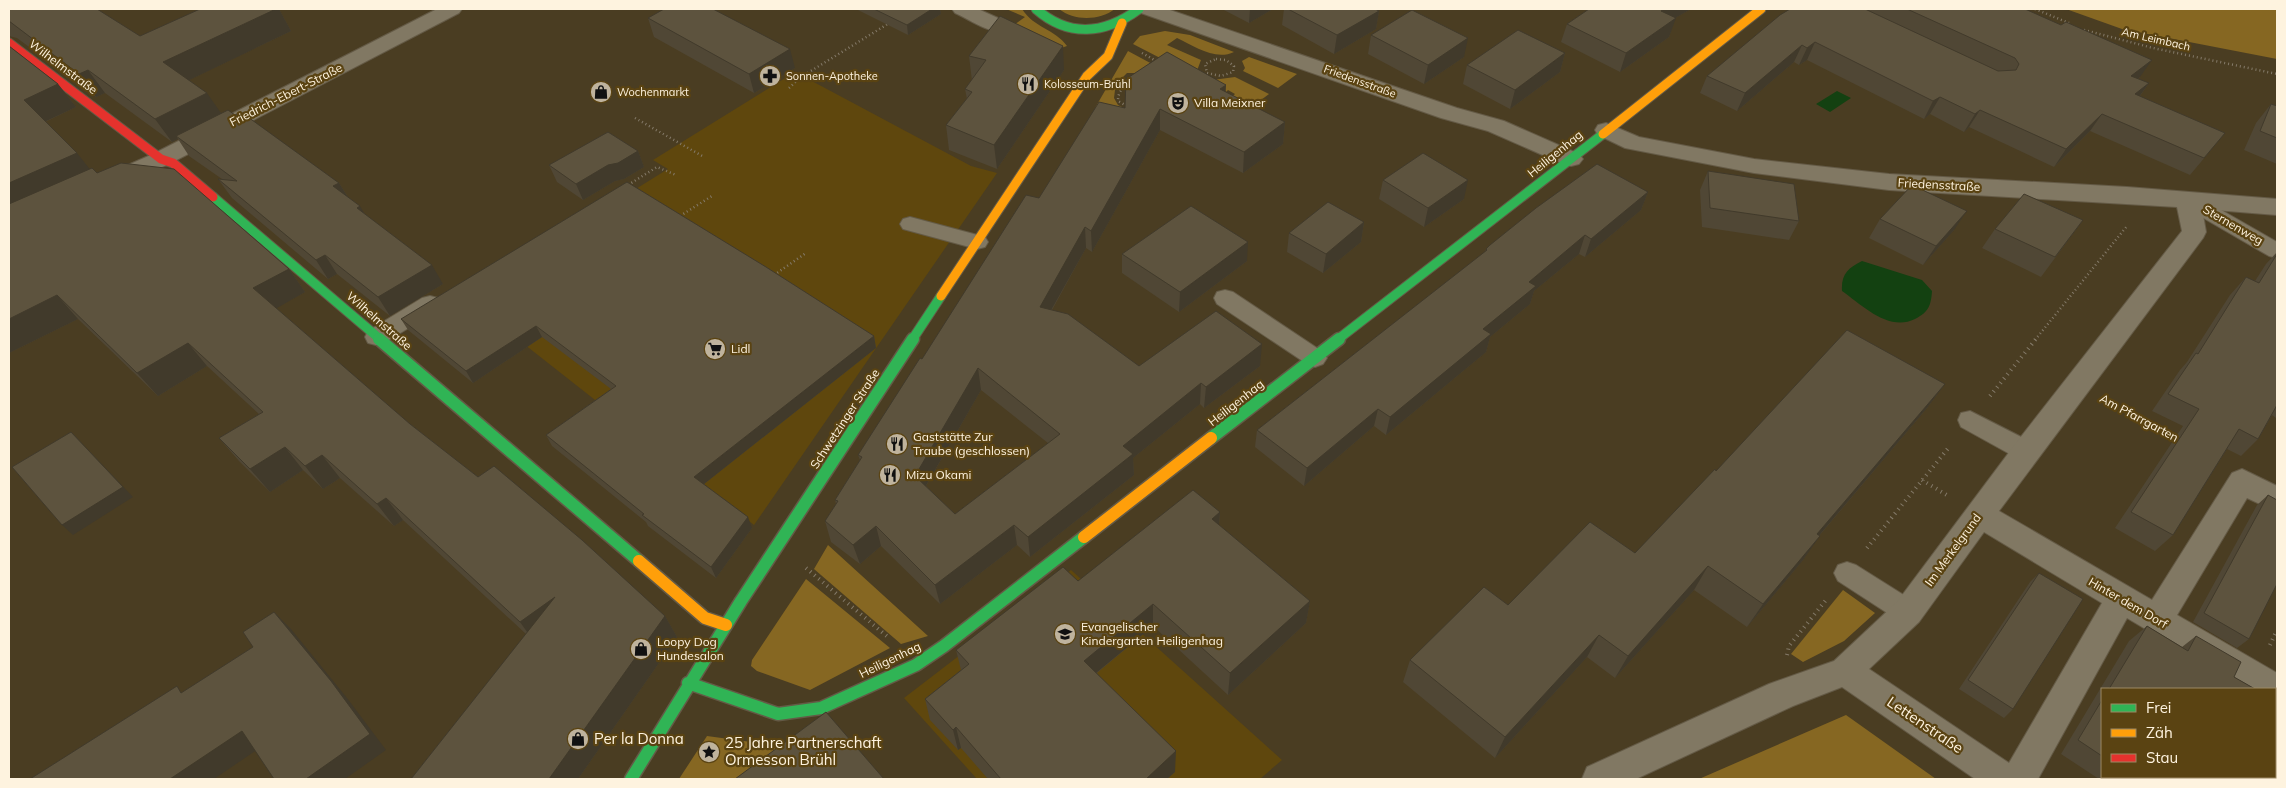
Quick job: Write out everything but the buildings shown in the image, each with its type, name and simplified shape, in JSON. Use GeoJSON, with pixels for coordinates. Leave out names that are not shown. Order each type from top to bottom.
{"type":"FeatureCollection","features":[{"type":"Feature","properties":{"kind":"street","name":"Friedrich-Ebert-Straße"},"geometry":{"type":"LineString","coordinates":[[89,191],[161,159],[452,9]]}},
{"type":"Feature","properties":{"kind":"street"},"geometry":{"type":"LineString","coordinates":[[962,9],[1002,27]]}},
{"type":"Feature","properties":{"kind":"street"},"geometry":{"type":"LineString","coordinates":[[1036,9],[1046,20],[1074,29],[1091,30],[1122,22],[1134,15],[1139,9]]}},
{"type":"Feature","properties":{"kind":"street","name":"Friedensstraße"},"geometry":{"type":"LineString","coordinates":[[1148,9],[1264,47],[1449,113],[1496,126],[1571,159]]}},
{"type":"Feature","properties":{"kind":"street","name":"Heiligenhag"},"geometry":{"type":"LineString","coordinates":[[688,684],[778,714],[821,708],[916,665],[944,646],[1316,358],[1761,9]]}},
{"type":"Feature","properties":{"kind":"street","name":"Schwetzinger Straße"},"geometry":{"type":"LineString","coordinates":[[631,779],[726,625],[977,242],[1087,76],[1108,56],[1114,46],[1122,22]]}},
{"type":"Feature","properties":{"kind":"street"},"geometry":{"type":"LineString","coordinates":[[1074,29],[1081,42]]}},
{"type":"Feature","properties":{"kind":"street","name":"Wilhelmstraße"},"geometry":{"type":"LineString","coordinates":[[9,43],[161,159],[173,163],[706,618],[726,625]]}},
{"type":"Feature","properties":{"kind":"street"},"geometry":{"type":"LineString","coordinates":[[1086,58],[1087,76]]}},
{"type":"Feature","properties":{"kind":"street","name":"Friedensstraße"},"geometry":{"type":"LineString","coordinates":[[1606,130],[1633,143],[1773,168],[1889,182],[2277,206]]}},
{"type":"Feature","properties":{"kind":"street","name":"Im Merkelgrund"},"geometry":{"type":"LineString","coordinates":[[1598,779],[1781,695],[1846,671],[1908,612],[2026,451],[2194,232],[2188,200]]}},
{"type":"Feature","properties":{"kind":"street"},"geometry":{"type":"LineString","coordinates":[[2157,620],[2242,481],[2277,500]]}},
{"type":"Feature","properties":{"kind":"street","name":"Hinter dem Dorf"},"geometry":{"type":"LineString","coordinates":[[1979,514],[2274,688]]}},
{"type":"Feature","properties":{"kind":"street"},"geometry":{"type":"LineString","coordinates":[[2019,779],[2121,599]]}},
{"type":"Feature","properties":{"kind":"street","name":"Lettenstraße"},"geometry":{"type":"LineString","coordinates":[[1846,671],[2004,779]]}},
{"type":"Feature","properties":{"kind":"lane","name":"Sternenweg"},"geometry":{"type":"LineString","coordinates":[[2188,200],[2277,251]]}},
{"type":"Feature","properties":{"kind":"lane"},"geometry":{"type":"LineString","coordinates":[[910,224],[977,242]]}},
{"type":"Feature","properties":{"kind":"lane"},"geometry":{"type":"LineString","coordinates":[[376,336],[444,296]]}},
{"type":"Feature","properties":{"kind":"lane"},"geometry":{"type":"LineString","coordinates":[[1225,298],[1316,358]]}},
{"type":"Feature","properties":{"kind":"lane"},"geometry":{"type":"LineString","coordinates":[[1970,420],[2026,451]]}},
{"type":"Feature","properties":{"kind":"lane"},"geometry":{"type":"LineString","coordinates":[[1847,573],[1908,612]]}},
{"type":"Feature","properties":{"kind":"path"},"geometry":{"type":"LineString","coordinates":[[2035,9],[2069,23]]}},
{"type":"Feature","properties":{"kind":"path"},"geometry":{"type":"LineString","coordinates":[[789,88],[801,77],[897,18]]}},
{"type":"Feature","properties":{"kind":"path","name":"Am Leimbach"},"geometry":{"type":"LineString","coordinates":[[2078,27],[2153,48],[2277,74]]}},
{"type":"Feature","properties":{"kind":"path"},"geometry":{"type":"LineString","coordinates":[[1114,46],[1131,47],[1161,63],[1155,68]]}},
{"type":"Feature","properties":{"kind":"path"},"geometry":{"type":"LineString","coordinates":[[1208,62],[1205,67],[1208,73],[1216,76],[1230,74]]}},
{"type":"Feature","properties":{"kind":"path"},"geometry":{"type":"LineString","coordinates":[[1202,77],[1208,73]]}},
{"type":"Feature","properties":{"kind":"path"},"geometry":{"type":"LineString","coordinates":[[1131,108],[1118,101],[1117,96],[1127,83],[1133,86]]}},
{"type":"Feature","properties":{"kind":"path"},"geometry":{"type":"LineString","coordinates":[[635,118],[704,157]]}},
{"type":"Feature","properties":{"kind":"path"},"geometry":{"type":"LineString","coordinates":[[624,188],[657,167],[676,175]]}},
{"type":"Feature","properties":{"kind":"path"},"geometry":{"type":"LineString","coordinates":[[676,219],[712,196]]}},
{"type":"Feature","properties":{"kind":"path"},"geometry":{"type":"LineString","coordinates":[[770,278],[806,253]]}},
{"type":"Feature","properties":{"kind":"path","name":"Am Pfarrgarten"},"geometry":{"type":"LineString","coordinates":[[2077,384],[2185,443]]}},
{"type":"Feature","properties":{"kind":"path"},"geometry":{"type":"LineString","coordinates":[[771,557],[803,566],[901,647],[916,665]]}},
{"type":"Feature","properties":{"kind":"shaded area"},"geometry":{"type":"Polygon","coordinates":[[[1006,9],[1022,9],[1032,20],[1057,36],[1067,46],[1061,48],[1011,27],[1025,17],[1006,9]]]}},
{"type":"Feature","properties":{"kind":"shaded area"},"geometry":{"type":"Polygon","coordinates":[[[1059,9],[1115,9],[1102,16],[1087,18],[1072,16],[1059,9]]]}},
{"type":"Feature","properties":{"kind":"shaded area"},"geometry":{"type":"Polygon","coordinates":[[[2066,9],[2277,9],[2277,59],[2122,29],[2066,9]]]}},
{"type":"Feature","properties":{"kind":"shaded area"},"geometry":{"type":"Polygon","coordinates":[[[1165,31],[1190,35],[1234,52],[1219,55],[1212,54],[1177,38],[1167,45],[1201,60],[1195,76],[1133,44],[1140,36],[1165,31]]]}},
{"type":"Feature","properties":{"kind":"shaded area"},"geometry":{"type":"Polygon","coordinates":[[[1128,51],[1154,65],[1141,73],[1127,73],[1121,79],[1120,86],[1115,90],[1114,98],[1118,105],[1148,120],[1146,122],[1095,108],[1128,51]]]}},
{"type":"Feature","properties":{"kind":"shaded area"},"geometry":{"type":"Polygon","coordinates":[[[1249,57],[1297,74],[1278,88],[1243,71],[1245,68],[1242,61],[1249,57]]]}},
{"type":"Feature","properties":{"kind":"shaded area"},"geometry":{"type":"Polygon","coordinates":[[[795,72],[971,166],[997,173],[754,525],[463,296],[668,169],[653,160],[795,72]]]}},
{"type":"Feature","properties":{"kind":"shaded area"},"geometry":{"type":"Polygon","coordinates":[[[1235,77],[1269,94],[1253,106],[1233,96],[1235,94],[1228,90],[1226,92],[1205,81],[1235,77]]]}},
{"type":"Feature","properties":{"kind":"shaded area"},"geometry":{"type":"Polygon","coordinates":[[[1837,91],[1851,98],[1830,112],[1816,104],[1837,91]]]}},
{"type":"Feature","properties":{"kind":"shaded area"},"geometry":{"type":"Polygon","coordinates":[[[1862,261],[1922,280],[1932,291],[1930,304],[1926,311],[1915,319],[1905,322],[1886,320],[1867,310],[1842,291],[1846,272],[1862,261]]]}},
{"type":"Feature","properties":{"kind":"shaded area"},"geometry":{"type":"Polygon","coordinates":[[[828,545],[928,636],[901,644],[814,569],[828,545]]]}},
{"type":"Feature","properties":{"kind":"shaded area","name":"Evangelischer Kindergarten Heiligenhag"},"geometry":{"type":"Polygon","coordinates":[[[1071,570],[1282,760],[1260,779],[977,779],[904,698],[1071,570]]]}},
{"type":"Feature","properties":{"kind":"shaded area"},"geometry":{"type":"Polygon","coordinates":[[[806,579],[890,648],[810,690],[757,671],[751,666],[752,660],[806,579]]]}},
{"type":"Feature","properties":{"kind":"shaded area"},"geometry":{"type":"Polygon","coordinates":[[[1843,590],[1875,613],[1844,641],[1803,662],[1791,654],[1843,590]]]}},
{"type":"Feature","properties":{"kind":"shaded area"},"geometry":{"type":"Polygon","coordinates":[[[1846,715],[1936,779],[1699,779],[1846,715]]]}},
{"type":"Feature","properties":{"kind":"shaded area"},"geometry":{"type":"Polygon","coordinates":[[[707,736],[773,745],[780,758],[753,779],[679,779],[707,736]]]}},
{"type":"Feature","properties":{"kind":"traffic: fast"},"geometry":{"type":"LineString","coordinates":[[1036,9],[1047,19],[1059,25],[1087,30],[1115,24],[1139,9]]}},
{"type":"Feature","properties":{"kind":"traffic: fast"},"geometry":{"type":"LineString","coordinates":[[1211,438],[1603,134]]}},
{"type":"Feature","properties":{"kind":"traffic: fast"},"geometry":{"type":"LineString","coordinates":[[213,197],[639,561]]}},
{"type":"Feature","properties":{"kind":"traffic: fast"},"geometry":{"type":"LineString","coordinates":[[631,779],[741,601],[941,296]]}},
{"type":"Feature","properties":{"kind":"traffic: fast"},"geometry":{"type":"LineString","coordinates":[[688,683],[778,714],[821,708],[916,665],[944,646],[1084,537]]}},
{"type":"Feature","properties":{"kind":"traffic: slow"},"geometry":{"type":"LineString","coordinates":[[1603,134],[1761,9]]}},
{"type":"Feature","properties":{"kind":"traffic: slow"},"geometry":{"type":"LineString","coordinates":[[941,296],[1087,76],[1108,56],[1122,23]]}},
{"type":"Feature","properties":{"kind":"traffic: slow"},"geometry":{"type":"LineString","coordinates":[[1084,537],[1211,438]]}},
{"type":"Feature","properties":{"kind":"traffic: slow"},"geometry":{"type":"LineString","coordinates":[[639,561],[705,618],[726,625]]}},
{"type":"Feature","properties":{"kind":"traffic: jam"},"geometry":{"type":"LineString","coordinates":[[9,43],[161,159],[173,163],[213,197]]}},
{"type":"Feature","properties":{"kind":"place","name":"Sonnen-Apotheke"},"geometry":{"type":"Point","coordinates":[770,76]}},
{"type":"Feature","properties":{"kind":"place","name":"Kolosseum-Brühl"},"geometry":{"type":"Point","coordinates":[1028,84]}},
{"type":"Feature","properties":{"kind":"place","name":"Wochenmarkt"},"geometry":{"type":"Point","coordinates":[601,92]}},
{"type":"Feature","properties":{"kind":"place","name":"Villa Meixner"},"geometry":{"type":"Point","coordinates":[1178,103]}},
{"type":"Feature","properties":{"kind":"place","name":"Lidl"},"geometry":{"type":"Point","coordinates":[715,349]}},
{"type":"Feature","properties":{"kind":"place","name":"Gaststätte Zur Traube (geschlossen)"},"geometry":{"type":"Point","coordinates":[897,444]}},
{"type":"Feature","properties":{"kind":"place","name":"Mizu Okami"},"geometry":{"type":"Point","coordinates":[890,475]}},
{"type":"Feature","properties":{"kind":"place","name":"Evangelischer Kindergarten Heiligenhag"},"geometry":{"type":"Point","coordinates":[1065,634]}},
{"type":"Feature","properties":{"kind":"place","name":"Loopy Dog Hundesalon"},"geometry":{"type":"Point","coordinates":[641,649]}},
{"type":"Feature","properties":{"kind":"place","name":"Per la Donna"},"geometry":{"type":"Point","coordinates":[578,739]}},
{"type":"Feature","properties":{"kind":"place","name":"25 Jahre Partnerschaft Ormesson Brühl"},"geometry":{"type":"Point","coordinates":[709,752]}}]}
